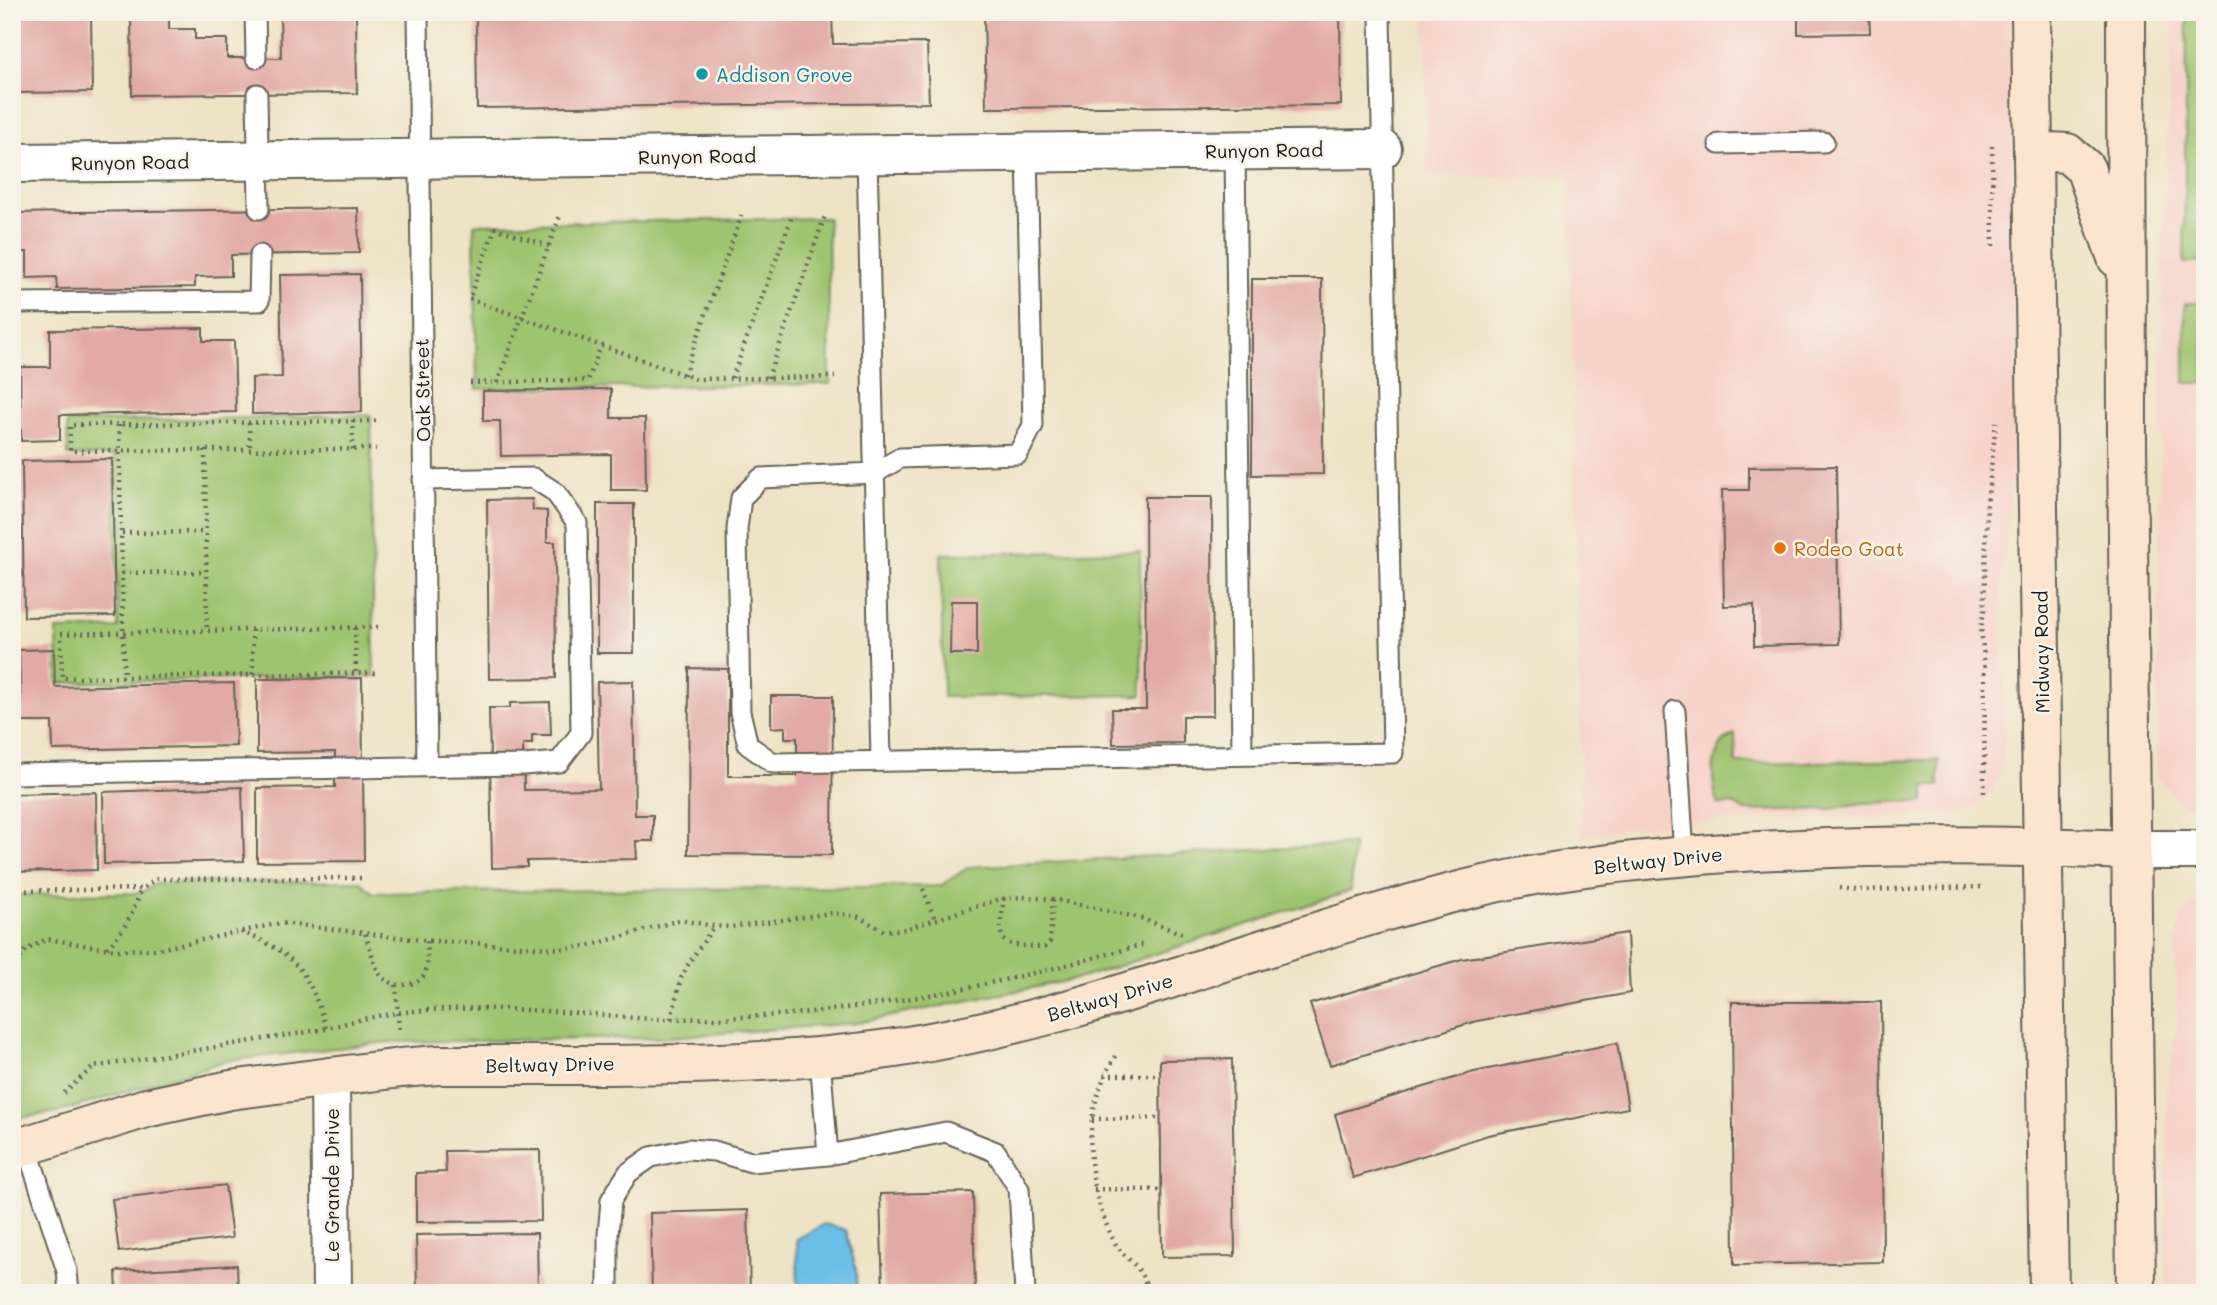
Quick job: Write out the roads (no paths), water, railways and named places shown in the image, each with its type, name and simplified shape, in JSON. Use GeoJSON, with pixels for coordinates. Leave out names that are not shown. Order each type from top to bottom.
{"type":"FeatureCollection","features":[{"type":"Feature","properties":{"kind":"main road","name":"Midway Road"},"geometry":{"type":"LineString","coordinates":[[2031,12],[2049,1293]]}},
{"type":"Feature","properties":{"kind":"main road"},"geometry":{"type":"LineString","coordinates":[[2126,12],[2136,1293]]}},
{"type":"Feature","properties":{"kind":"main road"},"geometry":{"type":"LineString","coordinates":[[2034,151],[2067,153],[2085,168],[2127,286]]}},
{"type":"Feature","properties":{"kind":"main road","name":"Beltway Drive"},"geometry":{"type":"LineString","coordinates":[[19,1147],[146,1108],[230,1090],[330,1077],[438,1065],[745,1062],[820,1058],[899,1047],[1069,1011],[1386,910],[1474,887],[1575,869],[1684,856],[1836,846],[2043,846],[2131,850]]}},
{"type":"Feature","properties":{"kind":"street","name":"Runyon Road"},"geometry":{"type":"LineString","coordinates":[[12,163],[1382,149]]}},
{"type":"Feature","properties":{"kind":"street","name":"Beltway Drive"},"geometry":{"type":"LineString","coordinates":[[2131,850],[2205,850]]}},
{"type":"Feature","properties":{"kind":"street","name":"Le Grande Drive"},"geometry":{"type":"LineString","coordinates":[[330,1077],[332,1293]]}},
{"type":"Feature","properties":{"kind":"lane"},"geometry":{"type":"LineString","coordinates":[[255,12],[256,58]]}},
{"type":"Feature","properties":{"kind":"lane","name":"Oak Street"},"geometry":{"type":"LineString","coordinates":[[418,12],[427,767]]}},
{"type":"Feature","properties":{"kind":"lane"},"geometry":{"type":"LineString","coordinates":[[1027,152],[1033,425],[1018,454],[900,458],[874,473],[761,478],[741,498],[737,529],[740,712],[748,745],[773,763],[1393,753],[1380,12]]}},
{"type":"Feature","properties":{"kind":"lane"},"geometry":{"type":"LineString","coordinates":[[257,94],[259,209]]}},
{"type":"Feature","properties":{"kind":"lane"},"geometry":{"type":"LineString","coordinates":[[1719,144],[1824,142]]}},
{"type":"Feature","properties":{"kind":"lane"},"geometry":{"type":"LineString","coordinates":[[1235,150],[1242,755]]}},
{"type":"Feature","properties":{"kind":"lane"},"geometry":{"type":"LineString","coordinates":[[867,154],[881,761]]}},
{"type":"Feature","properties":{"kind":"lane"},"geometry":{"type":"LineString","coordinates":[[12,303],[259,301],[260,255]]}},
{"type":"Feature","properties":{"kind":"lane"},"geometry":{"type":"LineString","coordinates":[[12,774],[524,765],[559,762],[581,733],[577,523],[555,492],[533,478],[424,480]]}},
{"type":"Feature","properties":{"kind":"lane"},"geometry":{"type":"LineString","coordinates":[[1675,711],[1684,856]]}},
{"type":"Feature","properties":{"kind":"lane"},"geometry":{"type":"LineString","coordinates":[[820,1058],[828,1155]]}},
{"type":"Feature","properties":{"kind":"lane"},"geometry":{"type":"LineString","coordinates":[[608,1293],[611,1200],[628,1173],[651,1157],[688,1149],[714,1151],[751,1162],[828,1155],[946,1132],[996,1152],[1019,1189],[1025,1293]]}},
{"type":"Feature","properties":{"kind":"lane"},"geometry":{"type":"LineString","coordinates":[[19,1147],[67,1271],[69,1293]]}},
{"type":"Feature","properties":{"kind":"water"},"geometry":{"type":"Polygon","coordinates":[[[824,1224],[846,1230],[856,1269],[857,1293],[798,1293],[797,1239],[824,1224]]]}},
{"type":"Feature","properties":{"kind":"place","name":"Addison Grove"},"geometry":{"type":"Point","coordinates":[702,74]}},
{"type":"Feature","properties":{"kind":"place","name":"Rodeo Goat"},"geometry":{"type":"Point","coordinates":[1780,548]}}]}
